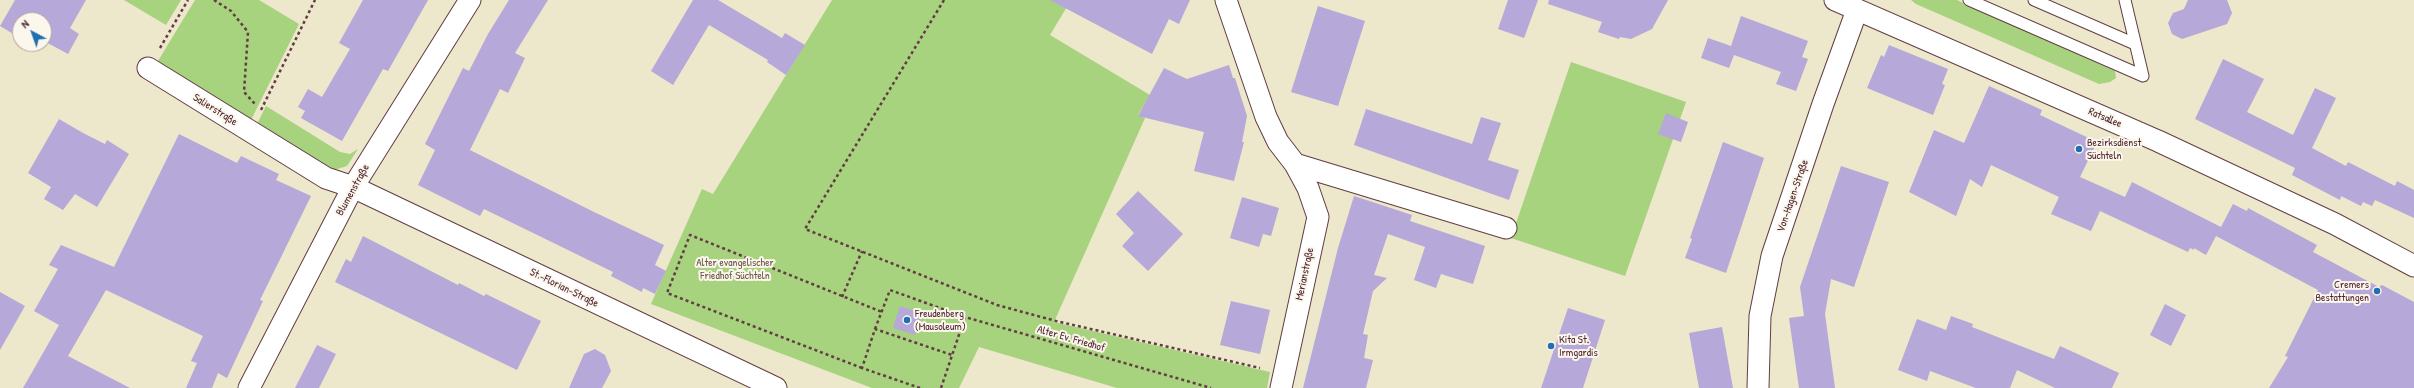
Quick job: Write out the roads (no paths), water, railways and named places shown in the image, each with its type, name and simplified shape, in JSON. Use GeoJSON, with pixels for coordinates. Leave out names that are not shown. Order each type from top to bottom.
{"type":"FeatureCollection","features":[{"type":"Feature","properties":{"kind":"street","name":"Blumenstraße"},"geometry":{"type":"LineString","coordinates":[[249,388],[353,187],[470,0]]}},
{"type":"Feature","properties":{"kind":"street","name":"Merianstraße"},"geometry":{"type":"LineString","coordinates":[[1226,0],[1266,117],[1278,142],[1295,164],[1308,188],[1318,217],[1282,381]]}},
{"type":"Feature","properties":{"kind":"street","name":"Ratsallee"},"geometry":{"type":"LineString","coordinates":[[1835,0],[2158,141],[2335,224],[2414,266]]}},
{"type":"Feature","properties":{"kind":"street","name":"Von-Hagen-Straße"},"geometry":{"type":"LineString","coordinates":[[1758,388],[1760,316],[1772,256],[1823,104],[1857,10]]}},
{"type":"Feature","properties":{"kind":"street","name":"Salierstraße"},"geometry":{"type":"LineString","coordinates":[[148,68],[326,178],[353,187]]}},
{"type":"Feature","properties":{"kind":"street"},"geometry":{"type":"LineString","coordinates":[[1295,164],[1506,228]]}},
{"type":"Feature","properties":{"kind":"street","name":"St.-Florian-Straße"},"geometry":{"type":"LineString","coordinates":[[353,187],[776,388]]}},
{"type":"Feature","properties":{"kind":"lane"},"geometry":{"type":"LineString","coordinates":[[1969,0],[2143,76],[2125,0]]}},
{"type":"Feature","properties":{"kind":"lane"},"geometry":{"type":"LineString","coordinates":[[2034,0],[2135,44]]}},
{"type":"Feature","properties":{"kind":"place","name":"Bezirksdienst Süchteln"},"geometry":{"type":"Point","coordinates":[2079,149]}},
{"type":"Feature","properties":{"kind":"place","name":"Cremers Bestattungen"},"geometry":{"type":"Point","coordinates":[2377,291]}},
{"type":"Feature","properties":{"kind":"place","name":"Freudenberg (Mausoleum)"},"geometry":{"type":"Point","coordinates":[907,320]}},
{"type":"Feature","properties":{"kind":"place","name":"Kita St. Irmgardis"},"geometry":{"type":"Point","coordinates":[1551,346]}},
{"type":"Feature","properties":{"kind":"park label","name":"Alter evangelischer Friedhof Süchteln"},"geometry":{"type":"Point","coordinates":[735,269]}}]}
